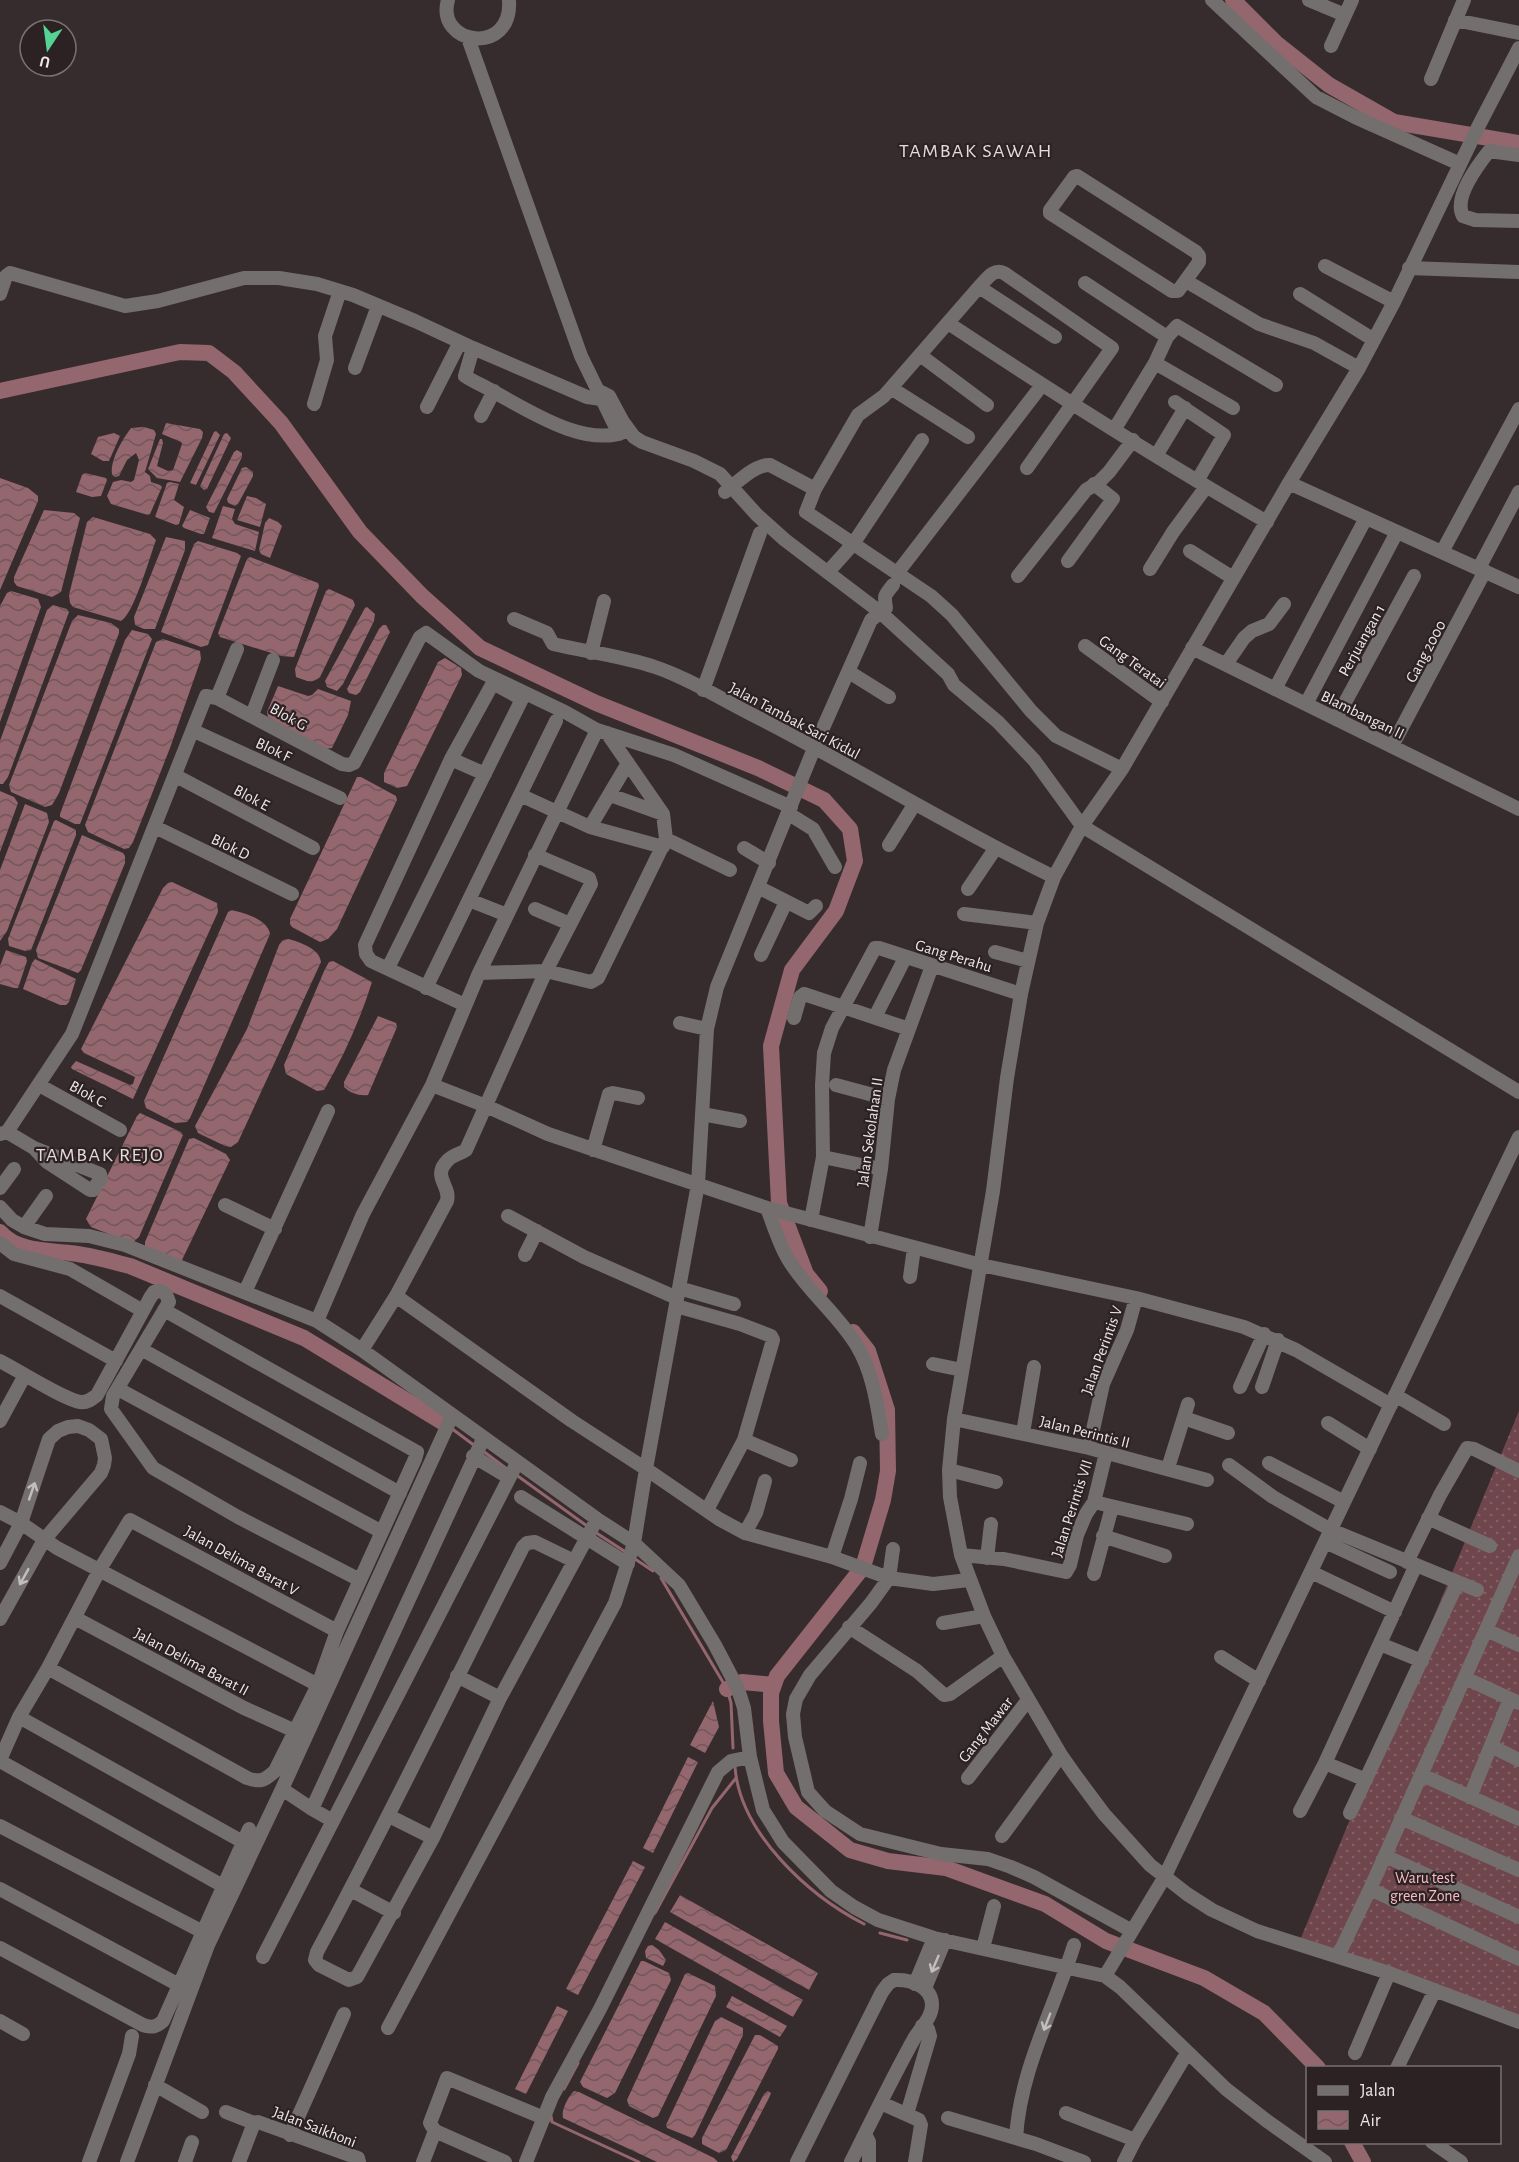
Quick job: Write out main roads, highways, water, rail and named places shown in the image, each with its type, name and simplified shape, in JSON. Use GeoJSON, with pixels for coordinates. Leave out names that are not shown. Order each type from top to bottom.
{"type":"FeatureCollection","features":[{"type":"Feature","properties":{"kind":"water"},"geometry":{"type":"Polygon","coordinates":[[[166,423],[200,429],[203,432],[180,482],[157,478],[148,469],[160,439],[162,439],[157,466],[168,471],[173,470],[182,444],[162,434],[166,423]]]}},
{"type":"Feature","properties":{"kind":"water"},"geometry":{"type":"Polygon","coordinates":[[[144,427],[154,430],[156,434],[145,472],[150,476],[151,482],[162,487],[148,515],[111,504],[107,496],[113,482],[134,480],[139,460],[136,453],[127,460],[119,476],[112,475],[113,463],[131,428],[144,427]]]}},
{"type":"Feature","properties":{"kind":"water"},"geometry":{"type":"Polygon","coordinates":[[[214,432],[220,435],[196,485],[190,483],[214,432]]]}},
{"type":"Feature","properties":{"kind":"water"},"geometry":{"type":"Polygon","coordinates":[[[114,433],[120,436],[109,461],[103,461],[91,454],[98,437],[114,433]]]}},
{"type":"Feature","properties":{"kind":"water"},"geometry":{"type":"Polygon","coordinates":[[[227,433],[231,438],[207,489],[204,490],[200,486],[224,434],[227,433]]]}},
{"type":"Feature","properties":{"kind":"water"},"geometry":{"type":"Polygon","coordinates":[[[237,450],[242,453],[242,457],[214,513],[209,512],[206,507],[237,450]]]}},
{"type":"Feature","properties":{"kind":"water"},"geometry":{"type":"Polygon","coordinates":[[[246,467],[253,472],[253,476],[235,506],[228,503],[227,499],[242,468],[246,467]]]}},
{"type":"Feature","properties":{"kind":"water"},"geometry":{"type":"Polygon","coordinates":[[[85,473],[106,478],[101,496],[92,497],[76,492],[82,475],[85,473]]]}},
{"type":"Feature","properties":{"kind":"water"},"geometry":{"type":"Polygon","coordinates":[[[0,478],[28,488],[38,496],[38,501],[0,590],[0,478]]]}},
{"type":"Feature","properties":{"kind":"water"},"geometry":{"type":"Polygon","coordinates":[[[167,483],[179,484],[174,500],[184,507],[179,524],[176,525],[155,517],[167,483]]]}},
{"type":"Feature","properties":{"kind":"water"},"geometry":{"type":"Polygon","coordinates":[[[247,496],[266,504],[260,527],[237,520],[247,496]]]}},
{"type":"Feature","properties":{"kind":"water"},"geometry":{"type":"Polygon","coordinates":[[[223,506],[235,509],[232,519],[235,524],[259,532],[255,551],[212,538],[223,506]]]}},
{"type":"Feature","properties":{"kind":"water"},"geometry":{"type":"Polygon","coordinates":[[[44,510],[74,513],[80,518],[61,592],[52,597],[17,586],[14,582],[14,577],[44,510]]]}},
{"type":"Feature","properties":{"kind":"water"},"geometry":{"type":"Polygon","coordinates":[[[190,510],[210,518],[204,534],[182,526],[190,510]]]}},
{"type":"Feature","properties":{"kind":"water"},"geometry":{"type":"Polygon","coordinates":[[[93,517],[150,534],[156,540],[136,597],[121,621],[73,607],[70,603],[69,595],[87,522],[93,517]]]}},
{"type":"Feature","properties":{"kind":"water"},"geometry":{"type":"Polygon","coordinates":[[[269,518],[282,526],[270,558],[261,554],[259,550],[265,523],[269,518]]]}},
{"type":"Feature","properties":{"kind":"water"},"geometry":{"type":"Polygon","coordinates":[[[166,537],[185,541],[185,550],[155,629],[144,629],[135,625],[134,617],[166,537]]]}},
{"type":"Feature","properties":{"kind":"water"},"geometry":{"type":"Polygon","coordinates":[[[198,541],[241,556],[208,645],[201,647],[161,632],[194,544],[198,541]]]}},
{"type":"Feature","properties":{"kind":"water"},"geometry":{"type":"Polygon","coordinates":[[[250,557],[318,583],[319,586],[294,657],[281,656],[220,637],[218,633],[247,559],[250,557]]]}},
{"type":"Feature","properties":{"kind":"water"},"geometry":{"type":"Polygon","coordinates":[[[329,589],[353,600],[355,605],[320,677],[314,681],[305,680],[296,677],[295,669],[326,591],[329,589]]]}},
{"type":"Feature","properties":{"kind":"water"},"geometry":{"type":"Polygon","coordinates":[[[11,591],[38,599],[41,607],[0,722],[0,606],[7,593],[11,591]]]}},
{"type":"Feature","properties":{"kind":"water"},"geometry":{"type":"Polygon","coordinates":[[[53,605],[67,609],[69,612],[8,777],[3,784],[0,784],[0,741],[47,610],[53,605]]]}},
{"type":"Feature","properties":{"kind":"water"},"geometry":{"type":"Polygon","coordinates":[[[367,607],[375,614],[374,621],[343,684],[337,691],[327,687],[325,681],[367,607]]]}},
{"type":"Feature","properties":{"kind":"water"},"geometry":{"type":"Polygon","coordinates":[[[78,615],[111,623],[119,629],[119,633],[59,793],[52,805],[45,807],[11,792],[9,785],[72,621],[78,615]]]}},
{"type":"Feature","properties":{"kind":"water"},"geometry":{"type":"Polygon","coordinates":[[[383,625],[386,625],[390,632],[360,692],[356,695],[349,693],[347,689],[383,625]]]}},
{"type":"Feature","properties":{"kind":"water"},"geometry":{"type":"Polygon","coordinates":[[[132,630],[148,634],[152,639],[80,824],[75,824],[60,817],[60,814],[125,640],[132,630]]]}},
{"type":"Feature","properties":{"kind":"water"},"geometry":{"type":"Polygon","coordinates":[[[163,639],[200,651],[201,659],[170,748],[133,842],[129,848],[124,849],[88,832],[85,825],[156,642],[163,639]]]}},
{"type":"Feature","properties":{"kind":"water"},"geometry":{"type":"Polygon","coordinates":[[[445,658],[461,668],[462,675],[407,786],[397,788],[384,782],[384,773],[438,662],[445,658]]]}},
{"type":"Feature","properties":{"kind":"water"},"geometry":{"type":"Polygon","coordinates":[[[278,686],[308,696],[318,689],[351,701],[348,715],[332,748],[325,749],[268,717],[267,712],[278,686]]]}},
{"type":"Feature","properties":{"kind":"water"},"geometry":{"type":"Polygon","coordinates":[[[357,777],[396,796],[397,800],[337,929],[328,939],[320,942],[292,927],[290,919],[357,777]]]}},
{"type":"Feature","properties":{"kind":"water"},"geometry":{"type":"Polygon","coordinates":[[[0,791],[14,797],[18,803],[0,852],[0,791]]]}},
{"type":"Feature","properties":{"kind":"water"},"geometry":{"type":"Polygon","coordinates":[[[25,804],[47,813],[49,822],[7,931],[0,941],[0,870],[25,804]]]}},
{"type":"Feature","properties":{"kind":"water"},"geometry":{"type":"Polygon","coordinates":[[[56,820],[76,830],[76,835],[31,950],[25,951],[9,946],[8,939],[56,820]]]}},
{"type":"Feature","properties":{"kind":"water"},"geometry":{"type":"Polygon","coordinates":[[[82,835],[123,853],[125,863],[78,973],[38,958],[36,950],[82,835]]]}},
{"type":"Feature","properties":{"kind":"water"},"geometry":{"type":"Polygon","coordinates":[[[172,882],[217,903],[218,912],[133,1099],[71,1067],[76,1061],[130,1085],[133,1084],[135,1077],[84,1053],[81,1049],[163,888],[172,882]]]}},
{"type":"Feature","properties":{"kind":"water"},"geometry":{"type":"Polygon","coordinates":[[[232,910],[261,921],[270,934],[190,1118],[187,1122],[175,1123],[146,1108],[144,1101],[228,912],[232,910]]]}},
{"type":"Feature","properties":{"kind":"water"},"geometry":{"type":"Polygon","coordinates":[[[288,939],[313,950],[320,957],[321,962],[238,1142],[231,1147],[225,1146],[198,1133],[195,1126],[247,1029],[279,945],[283,940],[288,939]]]}},
{"type":"Feature","properties":{"kind":"water"},"geometry":{"type":"Polygon","coordinates":[[[6,950],[26,957],[27,961],[18,988],[0,984],[0,966],[6,950]]]}},
{"type":"Feature","properties":{"kind":"water"},"geometry":{"type":"Polygon","coordinates":[[[35,959],[76,979],[66,1005],[60,1005],[23,989],[35,959]]]}},
{"type":"Feature","properties":{"kind":"water"},"geometry":{"type":"Polygon","coordinates":[[[333,961],[372,982],[357,1024],[338,1064],[324,1090],[317,1091],[286,1074],[284,1065],[325,969],[329,962],[333,961]]]}},
{"type":"Feature","properties":{"kind":"water"},"geometry":{"type":"Polygon","coordinates":[[[378,1016],[396,1023],[397,1027],[368,1095],[355,1094],[344,1087],[344,1082],[378,1016]]]}},
{"type":"Feature","properties":{"kind":"water"},"geometry":{"type":"Polygon","coordinates":[[[140,1113],[183,1135],[139,1237],[132,1243],[91,1227],[86,1219],[140,1113]]]}},
{"type":"Feature","properties":{"kind":"water"},"geometry":{"type":"Polygon","coordinates":[[[194,1138],[226,1154],[230,1160],[182,1260],[177,1260],[145,1247],[145,1242],[189,1139],[194,1138]]]}},
{"type":"Feature","properties":{"kind":"water"},"geometry":{"type":"Polygon","coordinates":[[[713,1701],[719,1727],[705,1753],[690,1745],[713,1701]]]}},
{"type":"Feature","properties":{"kind":"water"},"geometry":{"type":"Polygon","coordinates":[[[688,1757],[698,1762],[653,1853],[643,1848],[688,1757]]]}},
{"type":"Feature","properties":{"kind":"water"},"geometry":{"type":"Polygon","coordinates":[[[633,1861],[645,1867],[578,1995],[566,1989],[633,1861]]]}},
{"type":"Feature","properties":{"kind":"water"},"geometry":{"type":"Polygon","coordinates":[[[680,1895],[818,1973],[809,1990],[670,1912],[680,1895]]]}},
{"type":"Feature","properties":{"kind":"water"},"geometry":{"type":"Polygon","coordinates":[[[665,1922],[803,2000],[793,2017],[655,1939],[665,1922]]]}},
{"type":"Feature","properties":{"kind":"water"},"geometry":{"type":"Polygon","coordinates":[[[652,1945],[666,1960],[663,1966],[646,1958],[645,1951],[648,1946],[652,1945]]]}},
{"type":"Feature","properties":{"kind":"water"},"geometry":{"type":"Polygon","coordinates":[[[641,1961],[669,1973],[671,1980],[615,2093],[607,2098],[583,2087],[580,2082],[641,1961]]]}},
{"type":"Feature","properties":{"kind":"water"},"geometry":{"type":"Polygon","coordinates":[[[688,1973],[715,1986],[716,1996],[658,2116],[653,2118],[629,2106],[627,2100],[685,1974],[688,1973]]]}},
{"type":"Feature","properties":{"kind":"water"},"geometry":{"type":"Polygon","coordinates":[[[732,1996],[787,2026],[780,2037],[726,2007],[732,1996]]]}},
{"type":"Feature","properties":{"kind":"water"},"geometry":{"type":"Polygon","coordinates":[[[557,2006],[568,2011],[526,2094],[515,2089],[557,2006]]]}},
{"type":"Feature","properties":{"kind":"water"},"geometry":{"type":"Polygon","coordinates":[[[721,2017],[743,2028],[743,2035],[692,2138],[667,2128],[666,2125],[715,2021],[721,2017]]]}},
{"type":"Feature","properties":{"kind":"water"},"geometry":{"type":"Polygon","coordinates":[[[755,2035],[760,2035],[778,2046],[778,2049],[726,2150],[719,2153],[702,2144],[702,2138],[755,2035]]]}},
{"type":"Feature","properties":{"kind":"water"},"geometry":{"type":"Polygon","coordinates":[[[574,2091],[714,2158],[718,2162],[657,2162],[563,2118],[565,2104],[574,2091]]]}},
{"type":"Feature","properties":{"kind":"water"},"geometry":{"type":"Polygon","coordinates":[[[768,2091],[771,2093],[769,2098],[737,2159],[733,2162],[731,2157],[764,2094],[768,2091]]]}},
{"type":"Feature","properties":{"kind":"waterway"},"geometry":{"type":"LineString","coordinates":[[1233,0],[1276,43],[1329,85],[1394,122],[1519,143]]}},
{"type":"Feature","properties":{"kind":"waterway"},"geometry":{"type":"LineString","coordinates":[[0,391],[180,352],[209,353],[234,372],[281,423],[360,532],[422,596],[480,648],[596,703],[758,768],[824,800],[850,829],[855,861],[836,911],[792,970],[771,1046],[779,1203],[806,1274],[820,1291]]}},
{"type":"Feature","properties":{"kind":"waterway"},"geometry":{"type":"LineString","coordinates":[[0,1232],[7,1239],[24,1247],[85,1255],[130,1266],[304,1338],[442,1422]]}},
{"type":"Feature","properties":{"kind":"waterway"},"geometry":{"type":"LineString","coordinates":[[853,1332],[868,1351],[887,1410],[888,1471],[883,1500],[863,1567],[777,1676],[771,1693],[776,1773],[796,1807],[850,1850],[888,1861],[946,1868],[1045,1904],[1106,1941],[1204,1978],[1264,2013],[1316,2066]]}},
{"type":"Feature","properties":{"kind":"waterway"},"geometry":{"type":"LineString","coordinates":[[451,1428],[475,1446]]}},
{"type":"Feature","properties":{"kind":"waterway"},"geometry":{"type":"LineString","coordinates":[[483,1451],[507,1469]]}},
{"type":"Feature","properties":{"kind":"waterway"},"geometry":{"type":"LineString","coordinates":[[515,1474],[587,1526]]}},
{"type":"Feature","properties":{"kind":"waterway"},"geometry":{"type":"LineString","coordinates":[[595,1532],[627,1553]]}},
{"type":"Feature","properties":{"kind":"waterway"},"geometry":{"type":"LineString","coordinates":[[635,1559],[653,1571]]}},
{"type":"Feature","properties":{"kind":"waterway"},"geometry":{"type":"LineString","coordinates":[[661,1578],[727,1689],[731,1703],[733,1748]]}},
{"type":"Feature","properties":{"kind":"waterway"},"geometry":{"type":"LineString","coordinates":[[727,1689],[742,1682],[774,1685]]}},
{"type":"Feature","properties":{"kind":"waterway"},"geometry":{"type":"LineString","coordinates":[[735,1767],[740,1792],[749,1815],[763,1838],[780,1859],[821,1897],[864,1924]]}},
{"type":"Feature","properties":{"kind":"waterway"},"geometry":{"type":"LineString","coordinates":[[655,1913],[712,1808],[736,1778]]}},
{"type":"Feature","properties":{"kind":"waterway"},"geometry":{"type":"LineString","coordinates":[[880,1933],[907,1940]]}},
{"type":"Feature","properties":{"kind":"waterway"},"geometry":{"type":"LineString","coordinates":[[564,2089],[578,2063]]}},
{"type":"Feature","properties":{"kind":"waterway"},"geometry":{"type":"LineString","coordinates":[[551,2116],[552,2122],[639,2162]]}},
{"type":"Feature","properties":{"kind":"waterway"},"geometry":{"type":"LineString","coordinates":[[1353,2144],[1363,2162]]}},
{"type":"Feature","properties":{"kind":"district","name":"TAMBAK SAWAH"},"geometry":{"type":"Point","coordinates":[976,150]}},
{"type":"Feature","properties":{"kind":"district","name":"TAMBAK REJO"},"geometry":{"type":"Point","coordinates":[100,1154]}},
{"type":"Feature","properties":{"kind":"park label","name":"Waru test green Zone"},"geometry":{"type":"Point","coordinates":[1425,1886]}}]}
